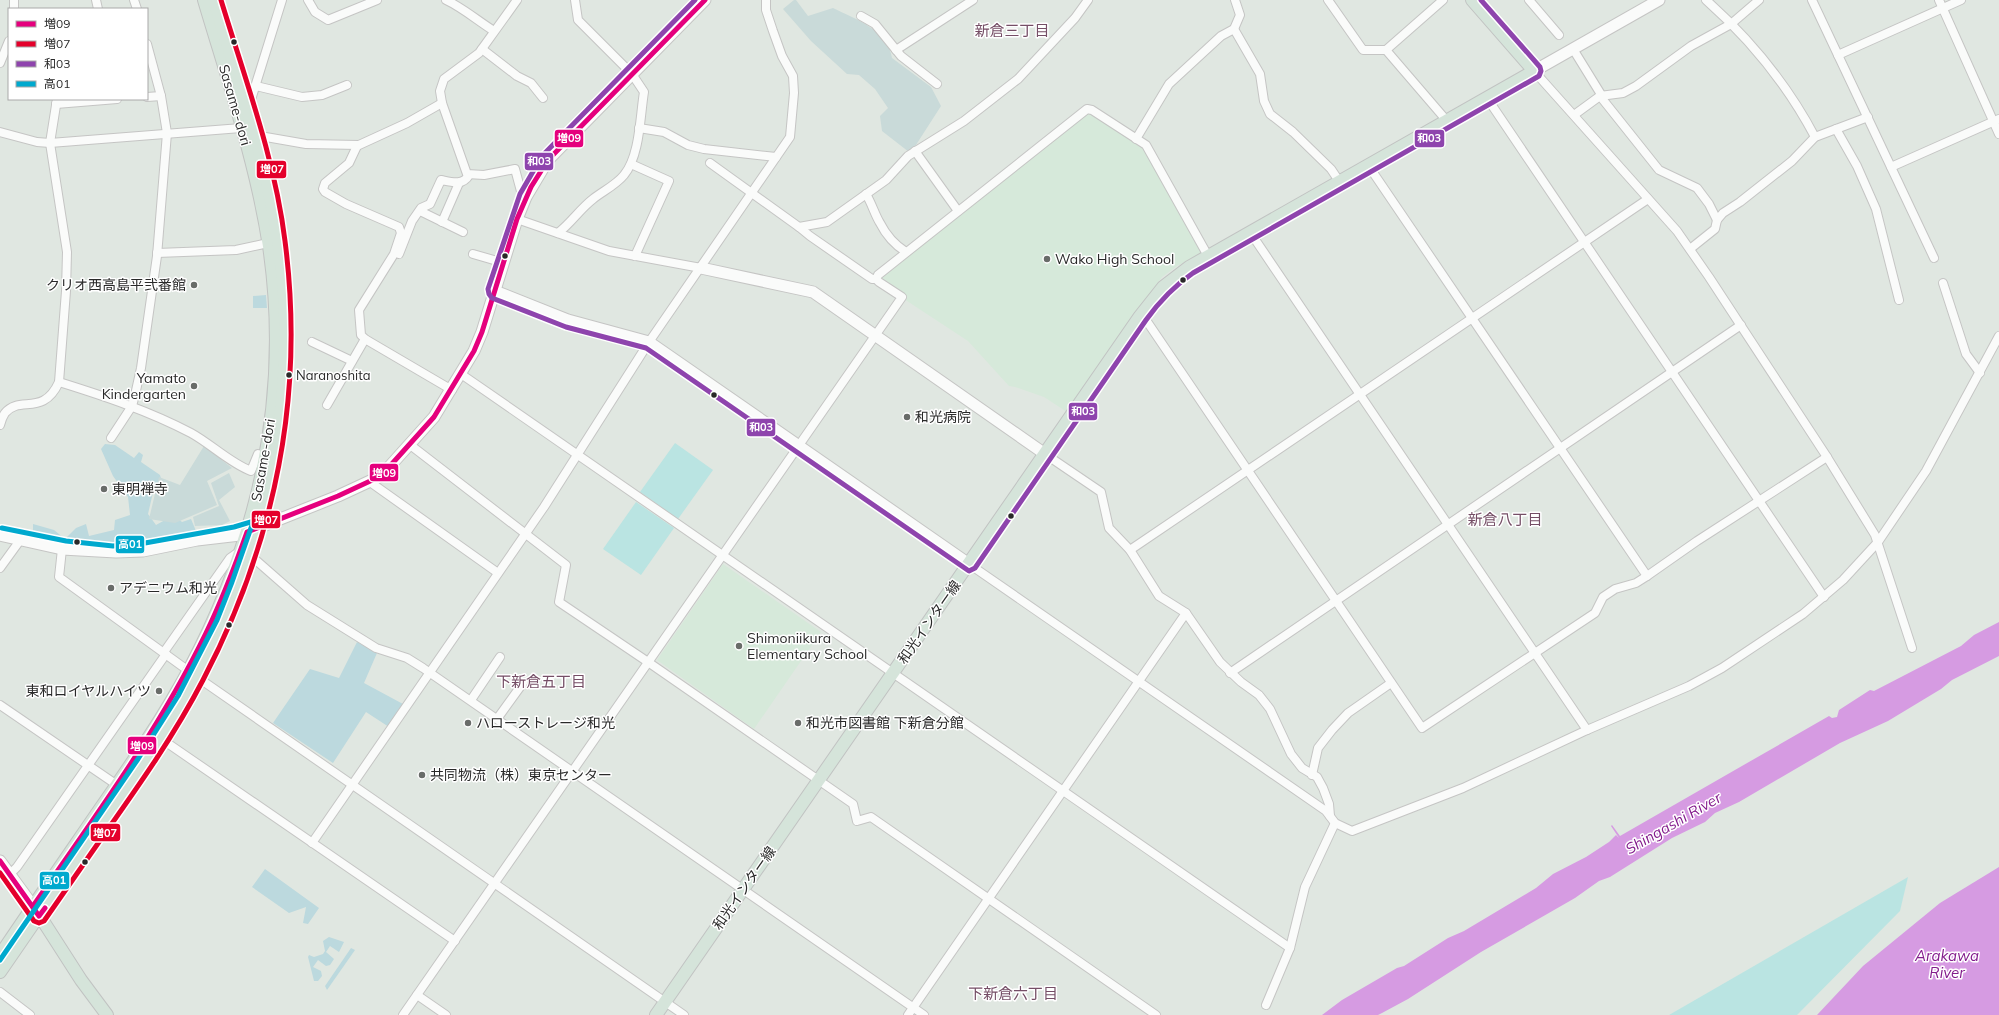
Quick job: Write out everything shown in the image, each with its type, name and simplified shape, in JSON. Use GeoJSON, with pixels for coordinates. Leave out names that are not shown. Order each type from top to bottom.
{"type":"FeatureCollection","features":[{"type":"Feature","properties":{"kind":"main road","name":"Sasame-dori"},"geometry":{"type":"LineString","coordinates":[[204,0],[254,174],[268,243],[274,293],[276,356],[273,403],[253,530]]}},
{"type":"Feature","properties":{"kind":"main road","name":"Sasame-dori"},"geometry":{"type":"LineString","coordinates":[[0,955],[36,911],[160,738],[193,673],[228,611],[253,530],[270,484],[281,421],[284,389],[286,324],[283,274],[276,227],[265,172],[214,0]]}},
{"type":"Feature","properties":{"kind":"main road"},"geometry":{"type":"LineString","coordinates":[[1472,0],[1534,71]]}},
{"type":"Feature","properties":{"kind":"main road","name":"和光インター線"},"geometry":{"type":"LineString","coordinates":[[656,1015],[1156,294],[1169,281],[1208,256],[1534,71]]}},
{"type":"Feature","properties":{"kind":"main road","name":"Sasame-dori"},"geometry":{"type":"LineString","coordinates":[[0,972],[36,911],[117,785],[193,673]]}},
{"type":"Feature","properties":{"kind":"main road"},"geometry":{"type":"LineString","coordinates":[[36,911],[81,980],[107,1015]]}},
{"type":"Feature","properties":{"kind":"street"},"geometry":{"type":"LineString","coordinates":[[245,104],[250,103],[282,0]]}},
{"type":"Feature","properties":{"kind":"street"},"geometry":{"type":"LineString","coordinates":[[308,0],[315,12],[328,20],[377,0]]}},
{"type":"Feature","properties":{"kind":"street"},"geometry":{"type":"LineString","coordinates":[[446,0],[458,5],[469,15],[494,31]]}},
{"type":"Feature","properties":{"kind":"street"},"geometry":{"type":"LineString","coordinates":[[470,176],[467,174],[442,102],[440,91],[444,79],[482,50],[517,0]]}},
{"type":"Feature","properties":{"kind":"street"},"geometry":{"type":"LineString","coordinates":[[558,233],[568,226],[592,199],[623,176],[632,164],[644,92],[632,74],[578,20],[575,0]]}},
{"type":"Feature","properties":{"kind":"street"},"geometry":{"type":"LineString","coordinates":[[0,535],[62,549],[130,552],[240,534],[370,482],[388,469],[434,417],[461,374],[482,332],[517,219],[526,197],[548,160],[705,0]]}},
{"type":"Feature","properties":{"kind":"street"},"geometry":{"type":"LineString","coordinates":[[312,843],[526,534],[649,342],[790,137],[794,93],[793,76],[782,56],[773,31],[766,10],[766,0]]}},
{"type":"Feature","properties":{"kind":"street"},"geometry":{"type":"LineString","coordinates":[[896,50],[973,0]]}},
{"type":"Feature","properties":{"kind":"street"},"geometry":{"type":"LineString","coordinates":[[800,227],[827,222],[886,180],[915,152],[964,120],[1018,79],[1075,18],[1088,0]]}},
{"type":"Feature","properties":{"kind":"street"},"geometry":{"type":"LineString","coordinates":[[1136,139],[1169,84],[1221,36],[1234,28],[1240,15],[1235,0]]}},
{"type":"Feature","properties":{"kind":"street"},"geometry":{"type":"LineString","coordinates":[[1328,0],[1363,50],[1386,50],[1443,0]]}},
{"type":"Feature","properties":{"kind":"street"},"geometry":{"type":"LineString","coordinates":[[1529,0],[1559,35]]}},
{"type":"Feature","properties":{"kind":"street"},"geometry":{"type":"LineString","coordinates":[[1660,0],[1534,71],[1648,199],[1690,249],[1827,456],[1878,542],[1883,563],[1912,648]]}},
{"type":"Feature","properties":{"kind":"street"},"geometry":{"type":"LineString","coordinates":[[1706,0],[1731,24],[1786,88],[1815,138]]}},
{"type":"Feature","properties":{"kind":"street"},"geometry":{"type":"LineString","coordinates":[[1574,115],[1601,96],[1623,93],[1636,86],[1691,46],[1731,24],[1759,0]]}},
{"type":"Feature","properties":{"kind":"street"},"geometry":{"type":"LineString","coordinates":[[1812,0],[1934,258]]}},
{"type":"Feature","properties":{"kind":"street"},"geometry":{"type":"LineString","coordinates":[[1939,0],[1996,121],[1999,134]]}},
{"type":"Feature","properties":{"kind":"street"},"geometry":{"type":"LineString","coordinates":[[1838,55],[1961,0]]}},
{"type":"Feature","properties":{"kind":"street"},"geometry":{"type":"LineString","coordinates":[[861,16],[875,24],[901,56],[937,84]]}},
{"type":"Feature","properties":{"kind":"street"},"geometry":{"type":"LineString","coordinates":[[1234,28],[1260,74],[1264,101],[1270,114],[1293,132],[1326,164],[1340,181]]}},
{"type":"Feature","properties":{"kind":"street"},"geometry":{"type":"LineString","coordinates":[[0,64],[8,44]]}},
{"type":"Feature","properties":{"kind":"street"},"geometry":{"type":"LineString","coordinates":[[1573,49],[1601,96],[1659,170],[1697,188],[1709,204],[1717,220]]}},
{"type":"Feature","properties":{"kind":"street"},"geometry":{"type":"LineString","coordinates":[[482,50],[517,76],[531,83],[543,98]]}},
{"type":"Feature","properties":{"kind":"street"},"geometry":{"type":"LineString","coordinates":[[1386,50],[1446,121]]}},
{"type":"Feature","properties":{"kind":"street"},"geometry":{"type":"LineString","coordinates":[[111,438],[132,406],[141,368],[157,252],[167,133],[161,96],[149,57]]}},
{"type":"Feature","properties":{"kind":"street"},"geometry":{"type":"LineString","coordinates":[[256,86],[302,97],[322,95],[347,85]]}},
{"type":"Feature","properties":{"kind":"street"},"geometry":{"type":"LineString","coordinates":[[148,97],[161,96]]}},
{"type":"Feature","properties":{"kind":"street"},"geometry":{"type":"LineString","coordinates":[[1487,98],[1584,244],[1824,597]]}},
{"type":"Feature","properties":{"kind":"street"},"geometry":{"type":"LineString","coordinates":[[0,425],[5,414],[13,407],[43,402],[54,393],[59,382],[66,291],[67,252],[50,142],[56,101],[86,100]]}},
{"type":"Feature","properties":{"kind":"street"},"geometry":{"type":"LineString","coordinates":[[254,135],[306,144],[357,146],[407,123],[442,102]]}},
{"type":"Feature","properties":{"kind":"street"},"geometry":{"type":"LineString","coordinates":[[876,279],[878,274],[1087,109],[1092,110],[1146,145],[1208,256]]}},
{"type":"Feature","properties":{"kind":"street"},"geometry":{"type":"LineString","coordinates":[[1690,249],[1715,229],[1717,220],[1723,213],[1740,202],[1792,161],[1815,138],[1868,117]]}},
{"type":"Feature","properties":{"kind":"street"},"geometry":{"type":"LineString","coordinates":[[1891,167],[1996,121]]}},
{"type":"Feature","properties":{"kind":"street"},"geometry":{"type":"LineString","coordinates":[[0,132],[37,142],[50,142],[241,128]]}},
{"type":"Feature","properties":{"kind":"street"},"geometry":{"type":"LineString","coordinates":[[639,128],[664,132],[688,145],[704,149],[776,157]]}},
{"type":"Feature","properties":{"kind":"street"},"geometry":{"type":"LineString","coordinates":[[1836,129],[1857,166],[1876,209],[1899,300]]}},
{"type":"Feature","properties":{"kind":"street"},"geometry":{"type":"LineString","coordinates":[[357,146],[349,163],[323,188],[325,192],[346,204],[399,227],[401,233],[394,254],[359,310],[361,335],[365,339],[452,390]]}},
{"type":"Feature","properties":{"kind":"street"},"geometry":{"type":"LineString","coordinates":[[915,152],[958,210]]}},
{"type":"Feature","properties":{"kind":"street"},"geometry":{"type":"LineString","coordinates":[[632,164],[669,182],[635,256]]}},
{"type":"Feature","properties":{"kind":"street"},"geometry":{"type":"LineString","coordinates":[[403,1015],[902,298],[876,279],[872,279],[810,236],[800,227],[710,164]]}},
{"type":"Feature","properties":{"kind":"street"},"geometry":{"type":"LineString","coordinates":[[1368,165],[1647,576]]}},
{"type":"Feature","properties":{"kind":"street"},"geometry":{"type":"LineString","coordinates":[[382,275],[393,264],[398,256],[412,221],[420,211],[430,204],[441,180],[459,183],[470,176],[515,169],[522,195],[526,197]]}},
{"type":"Feature","properties":{"kind":"street"},"geometry":{"type":"LineString","coordinates":[[442,222],[459,183]]}},
{"type":"Feature","properties":{"kind":"street"},"geometry":{"type":"LineString","coordinates":[[866,194],[874,207],[879,223],[896,245],[906,252]]}},
{"type":"Feature","properties":{"kind":"street"},"geometry":{"type":"LineString","coordinates":[[1130,550],[1472,320],[1648,199]]}},
{"type":"Feature","properties":{"kind":"street"},"geometry":{"type":"LineString","coordinates":[[420,211],[463,232]]}},
{"type":"Feature","properties":{"kind":"street"},"geometry":{"type":"LineString","coordinates":[[517,219],[609,251],[701,268],[813,292],[1101,492],[1109,528],[1130,550],[1159,596],[1186,612],[1220,662],[1230,673],[1259,695],[1270,709],[1291,754],[1302,768],[1317,777],[1323,788],[1330,816]]}},
{"type":"Feature","properties":{"kind":"street"},"geometry":{"type":"LineString","coordinates":[[1250,232],[1587,730]]}},
{"type":"Feature","properties":{"kind":"street"},"geometry":{"type":"LineString","coordinates":[[157,252],[236,250],[268,243]]}},
{"type":"Feature","properties":{"kind":"street"},"geometry":{"type":"LineString","coordinates":[[473,254],[504,263]]}},
{"type":"Feature","properties":{"kind":"street"},"geometry":{"type":"LineString","coordinates":[[1943,283],[1966,354],[1980,373]]}},
{"type":"Feature","properties":{"kind":"street"},"geometry":{"type":"LineString","coordinates":[[495,291],[568,320],[649,342],[1326,811],[1335,823],[1352,830],[1463,788],[1587,730],[1689,686],[1722,668],[1777,632],[1824,597],[1861,563],[1878,542],[1926,471],[1999,336]]}},
{"type":"Feature","properties":{"kind":"street"},"geometry":{"type":"LineString","coordinates":[[1140,316],[1146,320],[1422,728],[1595,613],[1602,597],[1615,589],[1636,583],[1827,456]]}},
{"type":"Feature","properties":{"kind":"street"},"geometry":{"type":"LineString","coordinates":[[1230,673],[1335,600],[1741,325]]}},
{"type":"Feature","properties":{"kind":"street"},"geometry":{"type":"LineString","coordinates":[[327,405],[365,339]]}},
{"type":"Feature","properties":{"kind":"street"},"geometry":{"type":"LineString","coordinates":[[312,342],[352,361]]}},
{"type":"Feature","properties":{"kind":"street"},"geometry":{"type":"LineString","coordinates":[[461,374],[1290,948]]}},
{"type":"Feature","properties":{"kind":"street"},"geometry":{"type":"LineString","coordinates":[[59,382],[132,406],[190,432],[211,444],[244,468],[251,470],[258,454],[265,456]]}},
{"type":"Feature","properties":{"kind":"street"},"geometry":{"type":"LineString","coordinates":[[409,444],[566,565],[559,602],[853,804],[858,821],[871,817],[1156,1015]]}},
{"type":"Feature","properties":{"kind":"street"},"geometry":{"type":"LineString","coordinates":[[370,482],[498,573]]}},
{"type":"Feature","properties":{"kind":"street"},"geometry":{"type":"LineString","coordinates":[[0,568],[21,539]]}},
{"type":"Feature","properties":{"kind":"street"},"geometry":{"type":"LineString","coordinates":[[62,549],[59,577],[351,785],[684,1015]]}},
{"type":"Feature","properties":{"kind":"street"},"geometry":{"type":"LineString","coordinates":[[10,874],[17,867],[230,558],[246,553],[307,605],[376,648],[407,658],[429,672],[924,1015]]}},
{"type":"Feature","properties":{"kind":"street"},"geometry":{"type":"LineString","coordinates":[[908,1015],[1186,612]]}},
{"type":"Feature","properties":{"kind":"street"},"geometry":{"type":"LineString","coordinates":[[471,700],[500,657]]}},
{"type":"Feature","properties":{"kind":"street"},"geometry":{"type":"LineString","coordinates":[[497,719],[523,683]]}},
{"type":"Feature","properties":{"kind":"street"},"geometry":{"type":"LineString","coordinates":[[1312,775],[1318,748],[1332,730],[1348,713],[1391,683]]}},
{"type":"Feature","properties":{"kind":"street"},"geometry":{"type":"LineString","coordinates":[[0,705],[117,785]]}},
{"type":"Feature","properties":{"kind":"street"},"geometry":{"type":"LineString","coordinates":[[160,738],[455,941]]}},
{"type":"Feature","properties":{"kind":"street"},"geometry":{"type":"LineString","coordinates":[[1266,1005],[1290,948],[1305,887],[1335,823]]}},
{"type":"Feature","properties":{"kind":"street"},"geometry":{"type":"LineString","coordinates":[[0,861],[36,911]]}},
{"type":"Feature","properties":{"kind":"street"},"geometry":{"type":"LineString","coordinates":[[0,992],[30,1015]]}},
{"type":"Feature","properties":{"kind":"street"},"geometry":{"type":"LineString","coordinates":[[417,995],[446,1015]]}},
{"type":"Feature","properties":{"kind":"shaded area"},"geometry":{"type":"Polygon","coordinates":[[[796,0],[808,16],[833,8],[860,21],[884,40],[889,48],[892,58],[931,87],[941,106],[914,148],[909,152],[882,131],[880,116],[888,108],[875,89],[859,75],[847,74],[811,41],[783,9],[796,0]]]}},
{"type":"Feature","properties":{"kind":"shaded area","name":"Wako High School"},"geometry":{"type":"Polygon","coordinates":[[[1090,112],[1144,147],[1203,249],[1202,254],[1177,266],[1162,277],[1067,412],[1044,397],[1009,386],[968,341],[904,299],[882,280],[882,275],[1084,114],[1090,112]]]}},
{"type":"Feature","properties":{"kind":"shaded area"},"geometry":{"type":"Polygon","coordinates":[[[266,295],[267,308],[253,308],[253,296],[266,295]]]}},
{"type":"Feature","properties":{"kind":"shaded area"},"geometry":{"type":"Polygon","coordinates":[[[675,443],[713,470],[678,519],[640,492],[675,443]]]}},
{"type":"Feature","properties":{"kind":"shaded area"},"geometry":{"type":"Polygon","coordinates":[[[105,444],[115,445],[134,458],[139,452],[143,455],[141,462],[160,475],[162,482],[154,488],[148,514],[156,525],[174,515],[182,522],[191,519],[196,531],[185,535],[152,542],[117,545],[63,544],[33,535],[33,524],[54,530],[65,539],[76,528],[86,524],[89,536],[114,530],[115,520],[130,515],[128,497],[113,476],[101,449],[105,444]]]}},
{"type":"Feature","properties":{"kind":"shaded area"},"geometry":{"type":"Polygon","coordinates":[[[204,446],[232,468],[207,481],[217,505],[175,523],[149,519],[159,477],[180,485],[204,446]]]}},
{"type":"Feature","properties":{"kind":"shaded area"},"geometry":{"type":"Polygon","coordinates":[[[229,473],[235,487],[219,500],[230,521],[222,525],[195,526],[193,517],[219,506],[211,483],[229,473]]]}},
{"type":"Feature","properties":{"kind":"shaded area"},"geometry":{"type":"Polygon","coordinates":[[[636,502],[674,528],[641,575],[603,549],[636,502]]]}},
{"type":"Feature","properties":{"kind":"shaded area","name":"Shimoniikura Elementary School"},"geometry":{"type":"Polygon","coordinates":[[[723,564],[821,632],[754,729],[657,660],[723,564]]]}},
{"type":"Feature","properties":{"kind":"shaded area"},"geometry":{"type":"Polygon","coordinates":[[[357,642],[377,653],[364,683],[403,704],[389,727],[366,712],[333,763],[273,723],[310,669],[339,678],[357,642]]]}},
{"type":"Feature","properties":{"kind":"shaded area"},"geometry":{"type":"Polygon","coordinates":[[[265,869],[319,908],[308,924],[303,923],[306,907],[289,913],[252,887],[265,869]]]}},
{"type":"Feature","properties":{"kind":"shaded area"},"geometry":{"type":"Polygon","coordinates":[[[1908,877],[1900,911],[1797,1015],[1669,1015],[1908,877]]]}},
{"type":"Feature","properties":{"kind":"shaded area"},"geometry":{"type":"Polygon","coordinates":[[[329,937],[344,942],[339,952],[330,946],[326,952],[334,959],[330,965],[326,966],[318,960],[313,967],[321,971],[322,976],[318,981],[314,981],[308,957],[309,955],[314,957],[323,954],[325,951],[323,941],[329,937]]]}},
{"type":"Feature","properties":{"kind":"shaded area"},"geometry":{"type":"Polygon","coordinates":[[[351,948],[355,950],[327,990],[325,986],[351,948]]]}},
{"type":"Feature","properties":{"kind":"water","name":"Shingashi River"},"geometry":{"type":"Polygon","coordinates":[[[1999,622],[1999,656],[1952,680],[1941,689],[1888,721],[1840,743],[1739,802],[1715,813],[1705,822],[1672,838],[1610,877],[1599,881],[1575,898],[1481,952],[1408,999],[1382,1013],[1378,1015],[1322,1015],[1342,1000],[1397,968],[1404,966],[1448,938],[1464,931],[1536,888],[1553,874],[1586,857],[1609,842],[1616,835],[1619,838],[1611,826],[1612,825],[1620,836],[1829,716],[1832,718],[1837,717],[1839,710],[1870,690],[1874,691],[1961,646],[1974,635],[1999,622]]]}},
{"type":"Feature","properties":{"kind":"water","name":"Arakawa River"},"geometry":{"type":"Polygon","coordinates":[[[1999,867],[1999,1015],[1817,1015],[1863,966],[1940,903],[1999,867]]]}},
{"type":"Feature","properties":{"kind":"transit line","name":"増07"},"geometry":{"type":"LineString","coordinates":[[0,873],[34,921],[39,923],[44,921],[141,781],[192,701],[228,628],[249,575],[266,521],[278,466],[287,411],[291,355],[290,298],[285,241],[274,180],[258,119],[221,0]]}},
{"type":"Feature","properties":{"kind":"transit line","name":"和03"},"geometry":{"type":"LineString","coordinates":[[695,0],[542,156],[520,194],[488,289],[489,294],[492,298],[566,327],[646,348],[969,571],[975,568],[1146,320],[1179,283],[1193,273],[1539,76],[1541,71],[1540,67],[1481,0]]}},
{"type":"Feature","properties":{"kind":"transit line","name":"増09"},"geometry":{"type":"LineString","coordinates":[[33,906],[125,773],[168,704],[188,669],[212,621],[247,532],[338,496],[381,476],[434,417],[474,351],[482,332],[517,219],[531,187],[548,160],[705,0]]}},
{"type":"Feature","properties":{"kind":"transit line","name":"高01"},"geometry":{"type":"LineString","coordinates":[[2,528],[66,541],[113,546],[145,543],[234,527],[257,520]]}},
{"type":"Feature","properties":{"kind":"transit line","name":"高01"},"geometry":{"type":"LineString","coordinates":[[0,960],[138,759],[178,696],[217,620],[252,525]]}},
{"type":"Feature","properties":{"kind":"transit line","name":"増09"},"geometry":{"type":"LineString","coordinates":[[0,861],[39,916],[45,908]]}},
{"type":"Feature","properties":{"kind":"place","name":"Wako High School"},"geometry":{"type":"Point","coordinates":[1047,259]}},
{"type":"Feature","properties":{"kind":"place","name":"クリオ西高島平弐番館"},"geometry":{"type":"Point","coordinates":[194,285]}},
{"type":"Feature","properties":{"kind":"place","name":"Naranoshita"},"geometry":{"type":"Point","coordinates":[289,375]}},
{"type":"Feature","properties":{"kind":"place","name":"Yamato Kindergarten"},"geometry":{"type":"Point","coordinates":[194,386]}},
{"type":"Feature","properties":{"kind":"place","name":"和光病院"},"geometry":{"type":"Point","coordinates":[907,417]}},
{"type":"Feature","properties":{"kind":"place","name":"東明禅寺"},"geometry":{"type":"Point","coordinates":[104,489]}},
{"type":"Feature","properties":{"kind":"place","name":"アデニウム和光"},"geometry":{"type":"Point","coordinates":[111,588]}},
{"type":"Feature","properties":{"kind":"place","name":"Shimoniikura Elementary School"},"geometry":{"type":"Point","coordinates":[739,646]}},
{"type":"Feature","properties":{"kind":"place","name":"東和ロイヤルハイツ"},"geometry":{"type":"Point","coordinates":[159,691]}},
{"type":"Feature","properties":{"kind":"place","name":"ハローストレージ和光"},"geometry":{"type":"Point","coordinates":[468,723]}},
{"type":"Feature","properties":{"kind":"place","name":"和光市図書館 下新倉分館"},"geometry":{"type":"Point","coordinates":[798,723]}},
{"type":"Feature","properties":{"kind":"place","name":"共同物流（株）東京センター"},"geometry":{"type":"Point","coordinates":[422,775]}},
{"type":"Feature","properties":{"kind":"district","name":"新倉三丁目"},"geometry":{"type":"Point","coordinates":[1012,30]}},
{"type":"Feature","properties":{"kind":"district","name":"新倉八丁目"},"geometry":{"type":"Point","coordinates":[1505,519]}},
{"type":"Feature","properties":{"kind":"district","name":"下新倉五丁目"},"geometry":{"type":"Point","coordinates":[541,681]}},
{"type":"Feature","properties":{"kind":"district","name":"下新倉六丁目"},"geometry":{"type":"Point","coordinates":[1013,993]}}]}
